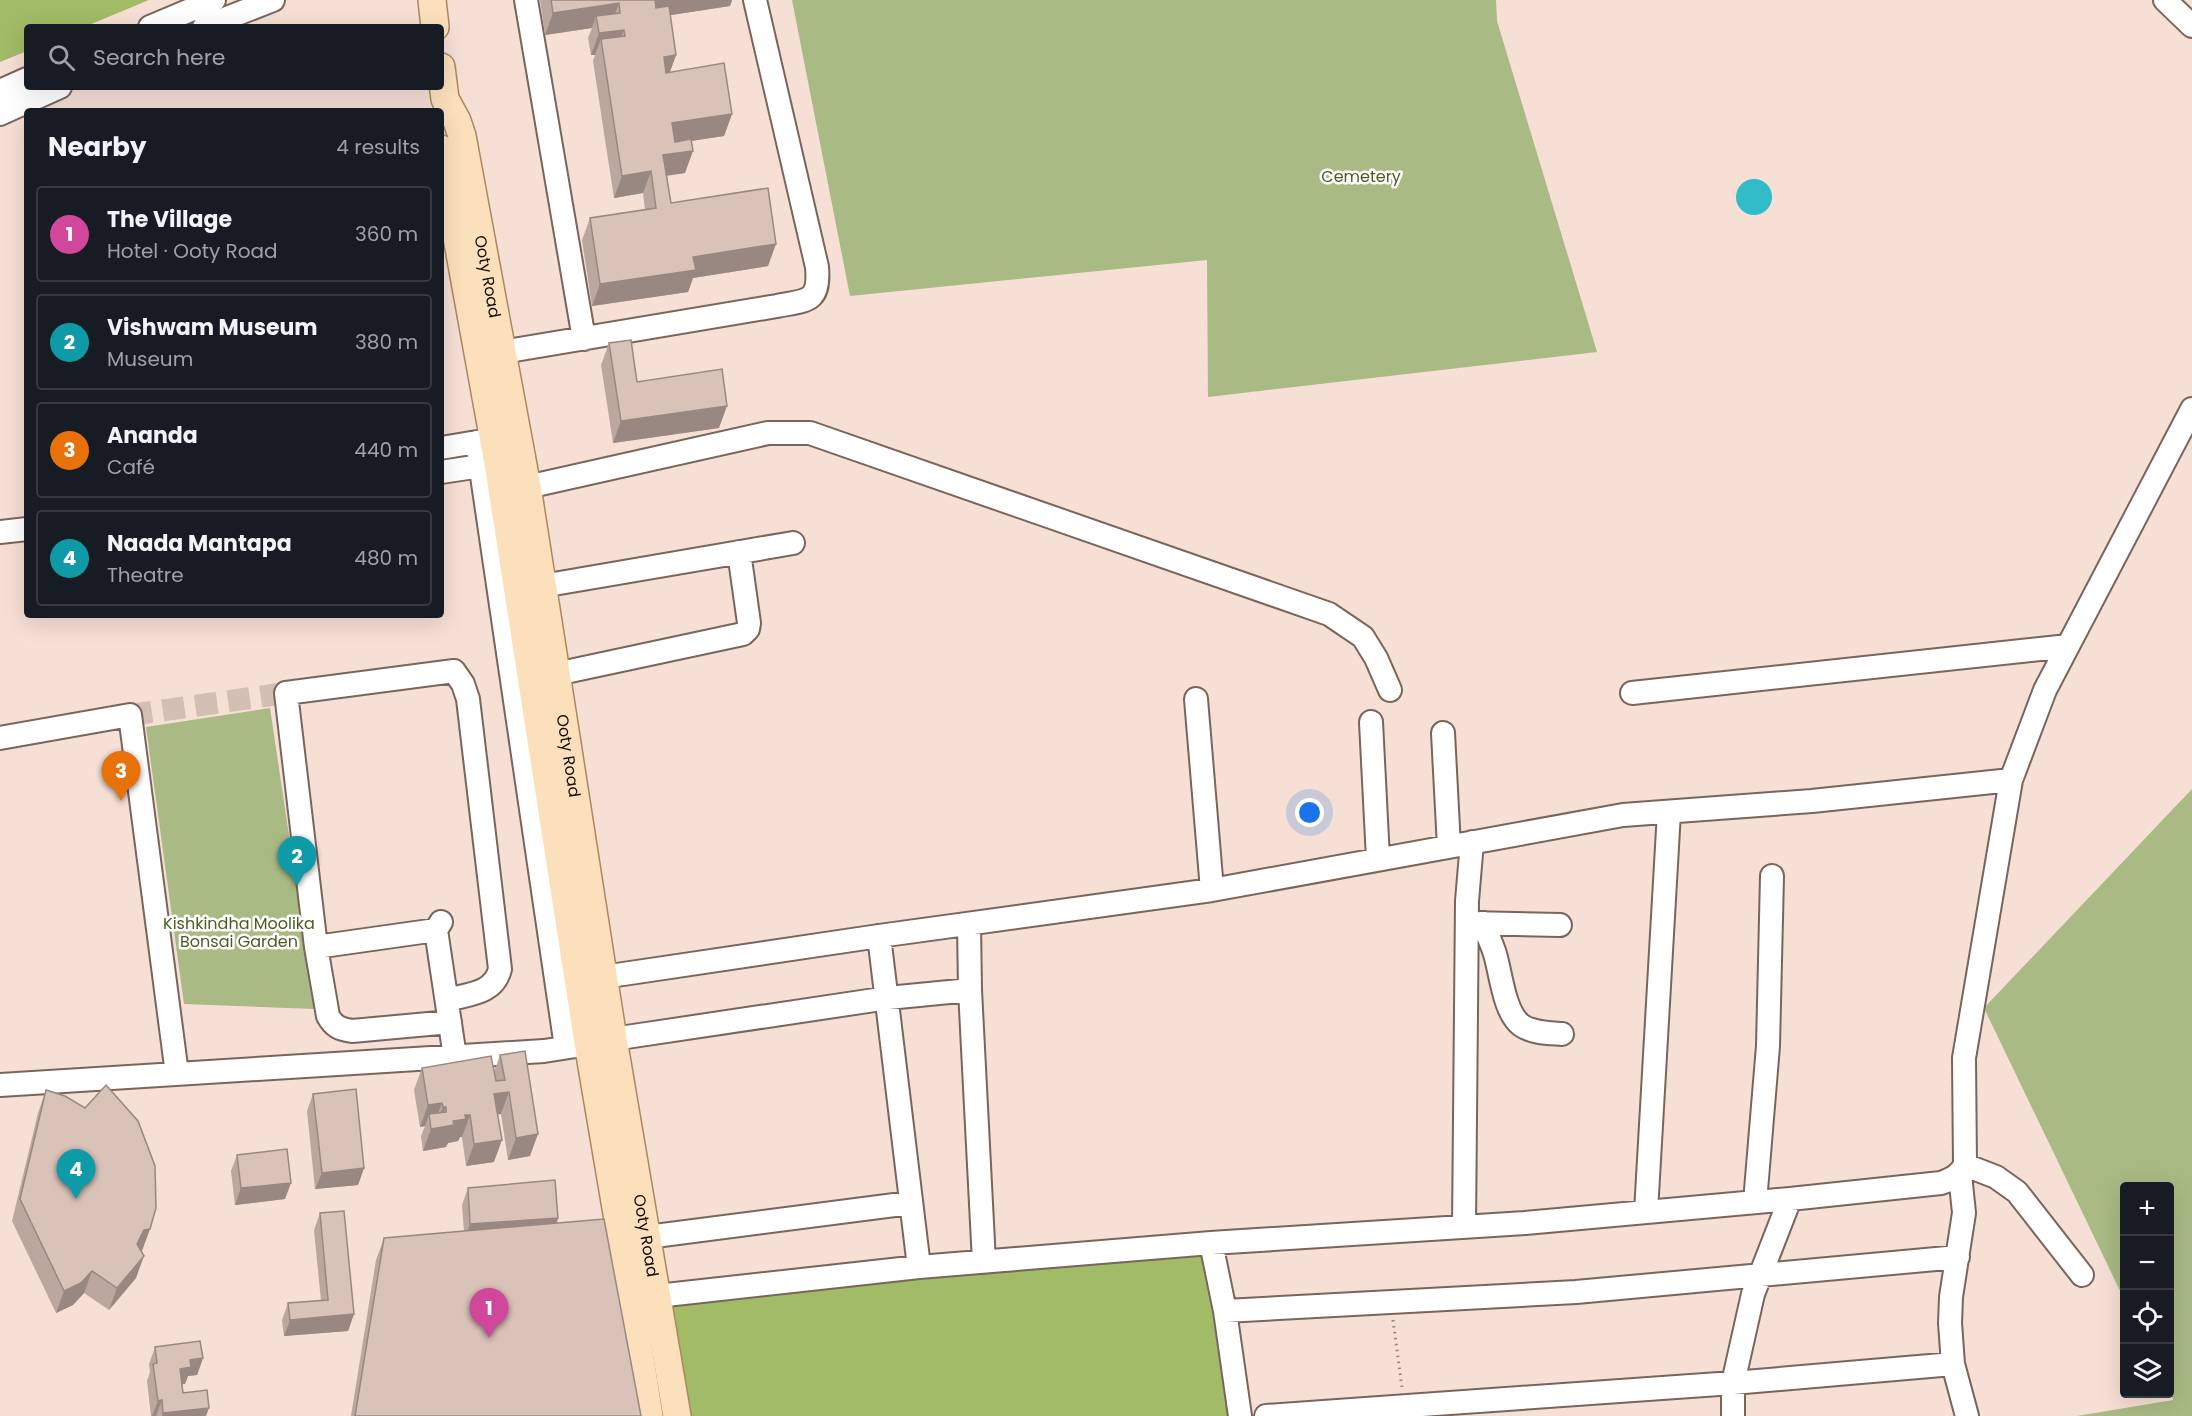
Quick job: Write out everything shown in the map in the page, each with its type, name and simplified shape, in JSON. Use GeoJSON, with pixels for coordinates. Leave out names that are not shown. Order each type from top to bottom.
{"type":"FeatureCollection","features":[{"type":"Feature","properties":{"kind":"main road"},"geometry":{"type":"LineString","coordinates":[[432,0],[435,24]]}},
{"type":"Feature","properties":{"kind":"main road","name":"Ooty Road"},"geometry":{"type":"LineString","coordinates":[[442,90],[443,107],[457,121],[462,136],[527,487],[603,977],[589,1043],[647,1237],[644,1296],[649,1416]]}},
{"type":"Feature","properties":{"kind":"main road","name":"Ooty Road"},"geometry":{"type":"LineString","coordinates":[[444,169],[487,453],[589,1043],[644,1296],[677,1416]]}},
{"type":"Feature","properties":{"kind":"street"},"geometry":{"type":"LineString","coordinates":[[157,24],[214,0]]}},
{"type":"Feature","properties":{"kind":"street"},"geometry":{"type":"LineString","coordinates":[[212,24],[273,0]]}},
{"type":"Feature","properties":{"kind":"street"},"geometry":{"type":"LineString","coordinates":[[526,0],[584,339]]}},
{"type":"Feature","properties":{"kind":"street"},"geometry":{"type":"LineString","coordinates":[[502,352],[777,306],[803,301],[816,292],[819,285],[817,267],[755,0]]}},
{"type":"Feature","properties":{"kind":"street"},"geometry":{"type":"LineString","coordinates":[[2164,0],[2192,26]]}},
{"type":"Feature","properties":{"kind":"street"},"geometry":{"type":"LineString","coordinates":[[0,92],[24,80]]}},
{"type":"Feature","properties":{"kind":"street"},"geometry":{"type":"LineString","coordinates":[[0,114],[53,90]]}},
{"type":"Feature","properties":{"kind":"street"},"geometry":{"type":"LineString","coordinates":[[1966,1416],[1953,1364],[1951,1297],[1964,1213],[1964,1058],[2011,780],[2045,690],[2192,409]]}},
{"type":"Feature","properties":{"kind":"street"},"geometry":{"type":"LineString","coordinates":[[527,487],[768,433],[810,433],[1329,614],[1363,637],[1376,658],[1389,690]]}},
{"type":"Feature","properties":{"kind":"street"},"geometry":{"type":"LineString","coordinates":[[444,448],[487,453]]}},
{"type":"Feature","properties":{"kind":"street"},"geometry":{"type":"LineString","coordinates":[[444,471],[487,453]]}},
{"type":"Feature","properties":{"kind":"street"},"geometry":{"type":"LineString","coordinates":[[0,532],[24,529]]}},
{"type":"Feature","properties":{"kind":"street"},"geometry":{"type":"LineString","coordinates":[[542,586],[793,543]]}},
{"type":"Feature","properties":{"kind":"street"},"geometry":{"type":"LineString","coordinates":[[556,674],[743,634],[749,623],[739,552]]}},
{"type":"Feature","properties":{"kind":"street"},"geometry":{"type":"LineString","coordinates":[[1632,693],[2068,646]]}},
{"type":"Feature","properties":{"kind":"street"},"geometry":{"type":"LineString","coordinates":[[447,1000],[485,990],[493,985],[500,969],[468,699],[463,684],[454,670],[286,693],[316,948],[326,1007],[332,1023],[338,1028],[352,1031],[450,1022]]}},
{"type":"Feature","properties":{"kind":"street"},"geometry":{"type":"LineString","coordinates":[[1196,699],[1212,890]]}},
{"type":"Feature","properties":{"kind":"street"},"geometry":{"type":"LineString","coordinates":[[0,738],[130,715],[177,1074]]}},
{"type":"Feature","properties":{"kind":"street"},"geometry":{"type":"LineString","coordinates":[[1371,722],[1378,859]]}},
{"type":"Feature","properties":{"kind":"street"},"geometry":{"type":"LineString","coordinates":[[1443,733],[1449,847]]}},
{"type":"Feature","properties":{"kind":"street"},"geometry":{"type":"LineString","coordinates":[[603,977],[1212,890],[1623,815],[1812,801],[2011,780]]}},
{"type":"Feature","properties":{"kind":"street"},"geometry":{"type":"LineString","coordinates":[[1646,1212],[1669,812]]}},
{"type":"Feature","properties":{"kind":"street"},"geometry":{"type":"LineString","coordinates":[[1472,842],[1467,901],[1475,923],[1494,951],[1509,1008],[1514,1018],[1532,1031],[1562,1034]]}},
{"type":"Feature","properties":{"kind":"street"},"geometry":{"type":"LineString","coordinates":[[1755,1202],[1768,1046],[1772,876]]}},
{"type":"Feature","properties":{"kind":"street"},"geometry":{"type":"LineString","coordinates":[[1475,923],[1560,925]]}},
{"type":"Feature","properties":{"kind":"street"},"geometry":{"type":"LineString","coordinates":[[1464,1227],[1475,923]]}},
{"type":"Feature","properties":{"kind":"street"},"geometry":{"type":"LineString","coordinates":[[969,924],[970,990],[984,1262]]}},
{"type":"Feature","properties":{"kind":"street"},"geometry":{"type":"LineString","coordinates":[[316,948],[439,926],[455,1057]]}},
{"type":"Feature","properties":{"kind":"street"},"geometry":{"type":"LineString","coordinates":[[879,936],[919,1267]]}},
{"type":"Feature","properties":{"kind":"street"},"geometry":{"type":"LineString","coordinates":[[0,1085],[544,1051],[888,998],[970,990]]}},
{"type":"Feature","properties":{"kind":"street"},"geometry":{"type":"LineString","coordinates":[[644,1296],[919,1267],[1464,1227],[1790,1199],[1941,1183],[1963,1170],[1996,1177],[2017,1192],[2082,1275]]}},
{"type":"Feature","properties":{"kind":"street"},"geometry":{"type":"LineString","coordinates":[[1733,1416],[1733,1383],[1753,1294],[1790,1199]]}},
{"type":"Feature","properties":{"kind":"street"},"geometry":{"type":"LineString","coordinates":[[647,1237],[910,1203]]}},
{"type":"Feature","properties":{"kind":"street"},"geometry":{"type":"LineString","coordinates":[[1211,1244],[1225,1311],[1240,1416]]}},
{"type":"Feature","properties":{"kind":"street"},"geometry":{"type":"LineString","coordinates":[[1225,1311],[1576,1292],[1958,1257]]}},
{"type":"Feature","properties":{"kind":"street"},"geometry":{"type":"LineString","coordinates":[[1266,1416],[1733,1383],[1953,1364]]}},
{"type":"Feature","properties":{"kind":"path"},"geometry":{"type":"LineString","coordinates":[[1391,1301],[1405,1407]]}},
{"type":"Feature","properties":{"kind":"green space"},"geometry":{"type":"Polygon","coordinates":[[[0,0],[149,0],[91,24],[24,24],[24,52],[0,62],[0,0]]]}},
{"type":"Feature","properties":{"kind":"green space","name":"Cemetery"},"geometry":{"type":"Polygon","coordinates":[[[792,0],[1496,0],[1497,21],[1597,352],[1208,397],[1207,260],[850,296],[792,0]]]}},
{"type":"Feature","properties":{"kind":"green space","name":"Kishkindha Moolika Bonsai Garden"},"geometry":{"type":"Polygon","coordinates":[[[270,708],[315,1009],[184,1004],[146,727],[270,708]]]}},
{"type":"Feature","properties":{"kind":"green space"},"geometry":{"type":"Polygon","coordinates":[[[2192,789],[2192,1416],[2077,1416],[2174,1398],[2174,1182],[2120,1182],[2120,1291],[1984,1008],[2192,789]]]}},
{"type":"Feature","properties":{"kind":"green space"},"geometry":{"type":"Polygon","coordinates":[[[1211,1243],[1237,1416],[675,1416],[657,1296],[1211,1243]]]}},
{"type":"Feature","properties":{"kind":"water"},"geometry":{"type":"Polygon","coordinates":[[[1754,179],[1766,185],[1772,197],[1766,209],[1754,215],[1742,209],[1736,197],[1742,185],[1754,179]]]}},
{"type":"Feature","properties":{"kind":"building"},"geometry":{"type":"Polygon","coordinates":[[[551,0],[655,0],[656,8],[669,6],[676,55],[664,57],[666,73],[724,63],[732,114],[672,123],[675,142],[691,139],[693,151],[663,155],[671,203],[768,188],[776,244],[693,257],[696,270],[600,284],[590,218],[656,208],[651,171],[622,176],[601,39],[625,36],[624,30],[599,33],[596,16],[620,13],[619,3],[553,13],[551,0]]]}},
{"type":"Feature","properties":{"kind":"building"},"geometry":{"type":"Polygon","coordinates":[[[631,340],[637,382],[722,369],[727,406],[621,421],[609,343],[631,340]]]}},
{"type":"Feature","properties":{"kind":"building"},"geometry":{"type":"Polygon","coordinates":[[[525,1051],[538,1134],[516,1138],[509,1092],[494,1094],[502,1140],[474,1144],[470,1115],[465,1115],[466,1119],[453,1121],[454,1125],[431,1129],[429,1114],[446,1112],[446,1107],[443,1107],[442,1103],[428,1105],[422,1068],[491,1056],[496,1081],[505,1080],[500,1055],[525,1051]]]}},
{"type":"Feature","properties":{"kind":"building"},"geometry":{"type":"Polygon","coordinates":[[[106,1085],[138,1121],[155,1166],[156,1208],[150,1229],[144,1230],[137,1244],[144,1256],[117,1288],[92,1271],[81,1283],[64,1291],[20,1199],[46,1090],[65,1096],[85,1108],[106,1085]]]}},
{"type":"Feature","properties":{"kind":"building"},"geometry":{"type":"Polygon","coordinates":[[[356,1089],[364,1168],[322,1173],[313,1094],[356,1089]]]}},
{"type":"Feature","properties":{"kind":"building"},"geometry":{"type":"Polygon","coordinates":[[[287,1149],[291,1183],[241,1188],[237,1155],[287,1149]]]}},
{"type":"Feature","properties":{"kind":"building"},"geometry":{"type":"Polygon","coordinates":[[[555,1180],[558,1218],[470,1224],[468,1188],[555,1180]]]}},
{"type":"Feature","properties":{"kind":"building"},"geometry":{"type":"Polygon","coordinates":[[[344,1211],[354,1314],[290,1320],[288,1303],[328,1300],[320,1213],[344,1211]]]}},
{"type":"Feature","properties":{"kind":"building"},"geometry":{"type":"Polygon","coordinates":[[[604,1219],[641,1416],[355,1416],[384,1238],[604,1219]]]}},
{"type":"Feature","properties":{"kind":"building"},"geometry":{"type":"Polygon","coordinates":[[[200,1341],[203,1358],[190,1360],[191,1367],[180,1369],[183,1393],[207,1390],[209,1408],[163,1413],[162,1400],[158,1401],[153,1364],[157,1363],[155,1347],[200,1341]]]}},
{"type":"Feature","properties":{"kind":"tunnel"},"geometry":{"type":"LineString","coordinates":[[130,715],[286,693]]}},
{"type":"Feature","properties":{"kind":"place","name":"Ananda"},"geometry":{"type":"Point","coordinates":[121,801]}},
{"type":"Feature","properties":{"kind":"place","name":"Vishwam Museum"},"geometry":{"type":"Point","coordinates":[297,886]}},
{"type":"Feature","properties":{"kind":"place","name":"Naada Mantapa"},"geometry":{"type":"Point","coordinates":[76,1199]}},
{"type":"Feature","properties":{"kind":"place","name":"The Village"},"geometry":{"type":"Point","coordinates":[489,1338]}}]}
